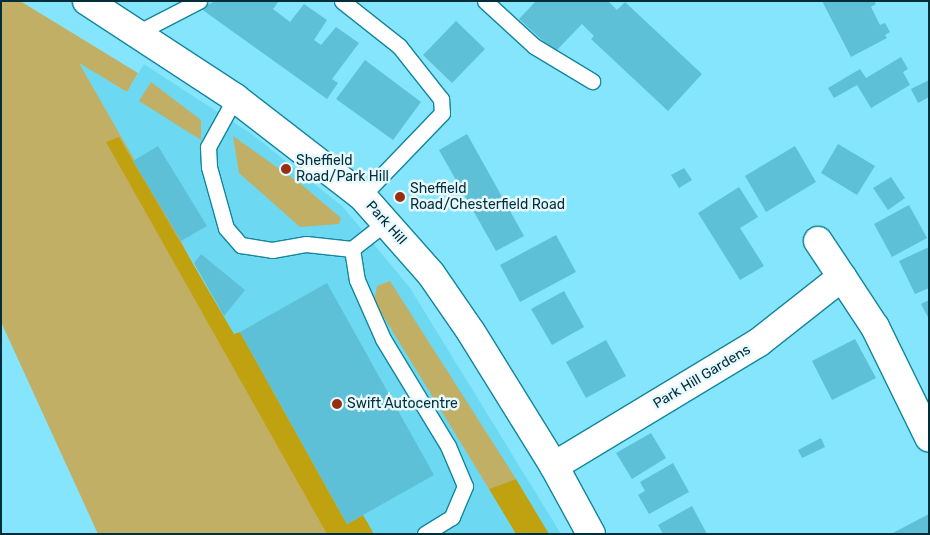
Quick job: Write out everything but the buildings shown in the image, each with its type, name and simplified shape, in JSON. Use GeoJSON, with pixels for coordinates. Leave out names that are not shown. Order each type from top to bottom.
{"type":"FeatureCollection","features":[{"type":"Feature","properties":{"kind":"street","name":"Park Hill"},"geometry":{"type":"LineString","coordinates":[[87,1],[234,98],[362,196],[431,274],[471,332],[554,466],[591,534]]}},
{"type":"Feature","properties":{"kind":"street"},"geometry":{"type":"LineString","coordinates":[[818,241],[875,327],[929,437]]}},
{"type":"Feature","properties":{"kind":"street","name":"Park Hill Gardens"},"geometry":{"type":"LineString","coordinates":[[554,466],[758,343],[842,277]]}},
{"type":"Feature","properties":{"kind":"lane"},"geometry":{"type":"LineString","coordinates":[[137,33],[199,1]]}},
{"type":"Feature","properties":{"kind":"lane"},"geometry":{"type":"LineString","coordinates":[[342,1],[399,46],[441,99],[442,113],[362,196]]}},
{"type":"Feature","properties":{"kind":"lane"},"geometry":{"type":"LineString","coordinates":[[485,1],[534,46],[592,81]]}},
{"type":"Feature","properties":{"kind":"lane"},"geometry":{"type":"LineString","coordinates":[[234,98],[208,147],[209,167],[226,228],[241,245],[272,250],[306,244],[352,248],[385,222]]}},
{"type":"Feature","properties":{"kind":"lane"},"geometry":{"type":"LineString","coordinates":[[352,248],[357,280],[383,339],[448,446],[465,486],[452,517],[425,534]]}},
{"type":"Feature","properties":{"kind":"shaded area"},"geometry":{"type":"Polygon","coordinates":[[[1,1],[20,1],[138,73],[127,92],[79,63],[181,241],[335,534],[98,534],[1,322],[1,1]]]}},
{"type":"Feature","properties":{"kind":"shaded area"},"geometry":{"type":"Polygon","coordinates":[[[78,62],[127,92],[144,64],[253,135],[343,207],[410,288],[561,534],[335,534],[234,334],[78,62]]]}},
{"type":"Feature","properties":{"kind":"shaded area"},"geometry":{"type":"Polygon","coordinates":[[[151,82],[201,120],[201,140],[139,101],[151,82]]]}},
{"type":"Feature","properties":{"kind":"shaded area"},"geometry":{"type":"Polygon","coordinates":[[[233,136],[302,185],[341,218],[339,224],[300,227],[239,173],[233,136]]]}},
{"type":"Feature","properties":{"kind":"shaded area"},"geometry":{"type":"Polygon","coordinates":[[[119,137],[234,334],[240,332],[347,524],[363,515],[374,534],[327,534],[106,142],[119,137]]]}},
{"type":"Feature","properties":{"kind":"shaded area"},"geometry":{"type":"Polygon","coordinates":[[[390,281],[516,479],[489,489],[374,301],[377,286],[390,281]]]}},
{"type":"Feature","properties":{"kind":"shaded area"},"geometry":{"type":"Polygon","coordinates":[[[516,479],[549,534],[516,534],[489,489],[516,479]]]}},
{"type":"Feature","properties":{"kind":"place","name":"Sheffield Road/Park Hill"},"geometry":{"type":"Point","coordinates":[286,169]}},
{"type":"Feature","properties":{"kind":"place","name":"Sheffield Road/Chesterfield Road"},"geometry":{"type":"Point","coordinates":[400,197]}},
{"type":"Feature","properties":{"kind":"place","name":"Swift Autocentre"},"geometry":{"type":"Point","coordinates":[337,404]}}]}
